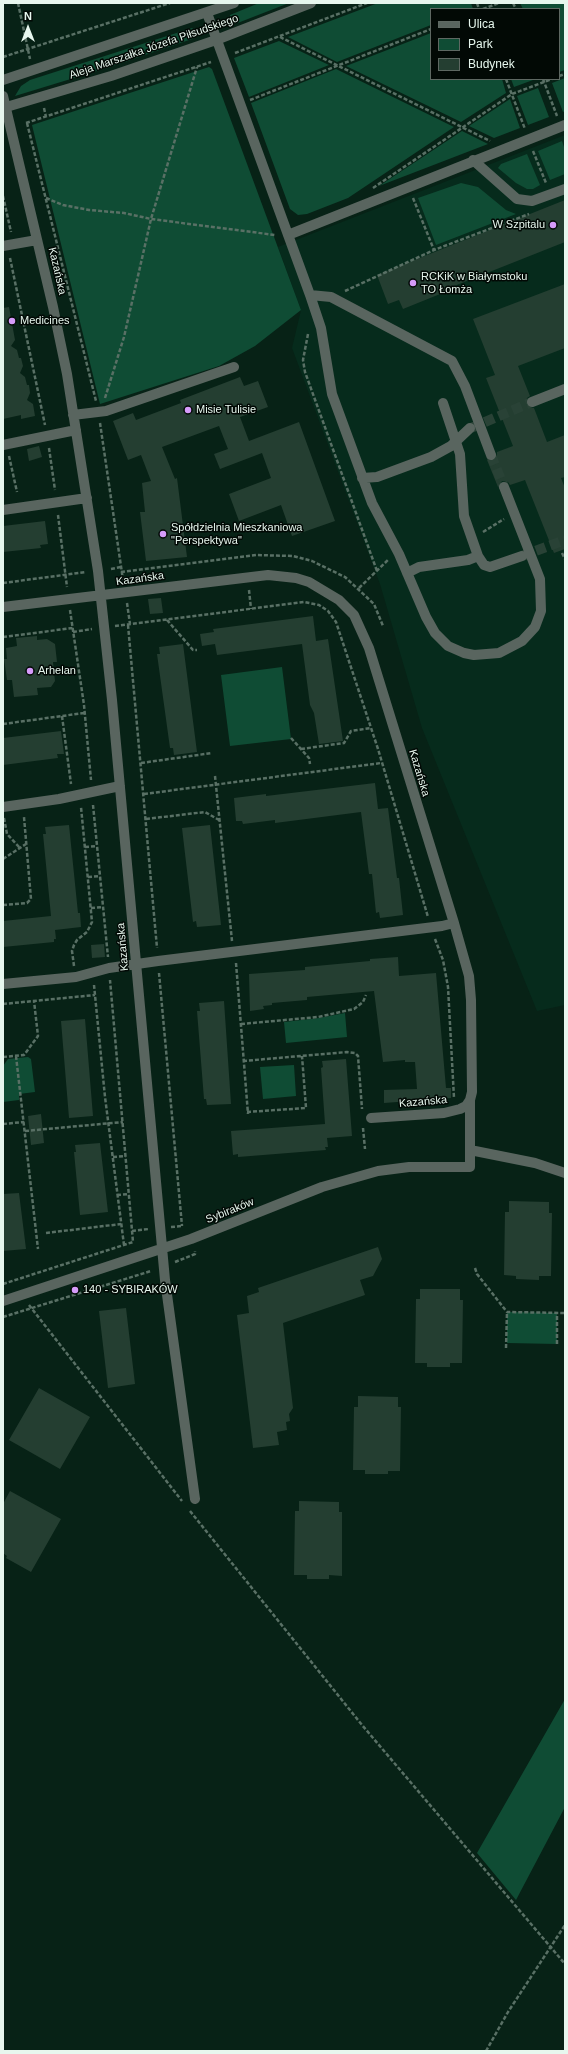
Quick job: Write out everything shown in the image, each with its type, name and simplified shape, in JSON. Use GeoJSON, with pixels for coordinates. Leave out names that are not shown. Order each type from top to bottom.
{"type":"FeatureCollection","features":[{"type":"Feature","properties":{"kind":"street","name":"Aleja Marszałka Józefa Piłsudskiego"},"geometry":{"type":"LineString","coordinates":[[3,80],[234,3]]}},
{"type":"Feature","properties":{"kind":"street","name":"Aleja Marszałka Józefa Piłsudskiego"},"geometry":{"type":"LineString","coordinates":[[4,108],[111,76],[216,40],[311,3]]}},
{"type":"Feature","properties":{"kind":"street"},"geometry":{"type":"LineString","coordinates":[[207,13],[222,58],[310,294],[321,328],[332,394],[372,503],[407,573],[430,626],[448,646],[464,653],[481,655],[499,653],[522,641],[529,635],[539,619],[542,604],[540,579],[504,487]]}},
{"type":"Feature","properties":{"kind":"street","name":"Kazańska"},"geometry":{"type":"LineString","coordinates":[[3,96],[4,108],[11,128],[53,307],[74,415],[101,596],[137,964],[162,1249],[195,1499]]}},
{"type":"Feature","properties":{"kind":"street"},"geometry":{"type":"LineString","coordinates":[[288,235],[563,125]]}},
{"type":"Feature","properties":{"kind":"street"},"geometry":{"type":"LineString","coordinates":[[473,160],[517,199],[532,201],[565,189]]}},
{"type":"Feature","properties":{"kind":"street"},"geometry":{"type":"LineString","coordinates":[[8,245],[37,240]]}},
{"type":"Feature","properties":{"kind":"street"},"geometry":{"type":"LineString","coordinates":[[310,294],[331,297],[452,361],[465,386],[491,455]]}},
{"type":"Feature","properties":{"kind":"street"},"geometry":{"type":"LineString","coordinates":[[74,415],[106,411],[234,367]]}},
{"type":"Feature","properties":{"kind":"street"},"geometry":{"type":"LineString","coordinates":[[532,402],[565,389]]}},
{"type":"Feature","properties":{"kind":"street"},"geometry":{"type":"LineString","coordinates":[[443,404],[460,454],[464,516],[478,556],[484,565],[490,567],[522,556]]}},
{"type":"Feature","properties":{"kind":"street"},"geometry":{"type":"LineString","coordinates":[[362,478],[377,477],[430,457],[450,446],[470,428]]}},
{"type":"Feature","properties":{"kind":"street"},"geometry":{"type":"LineString","coordinates":[[4,444],[76,430]]}},
{"type":"Feature","properties":{"kind":"street"},"geometry":{"type":"LineString","coordinates":[[3,510],[87,498]]}},
{"type":"Feature","properties":{"kind":"street"},"geometry":{"type":"LineString","coordinates":[[407,573],[420,567],[468,560],[478,556]]}},
{"type":"Feature","properties":{"kind":"street","name":"Kazańska"},"geometry":{"type":"LineString","coordinates":[[101,596],[248,578],[283,576],[309,582],[339,600],[356,619],[369,648],[454,923],[469,976],[470,988],[472,1092],[470,1100],[460,1109],[444,1113],[372,1118]]}},
{"type":"Feature","properties":{"kind":"street"},"geometry":{"type":"LineString","coordinates":[[3,608],[101,596]]}},
{"type":"Feature","properties":{"kind":"street"},"geometry":{"type":"LineString","coordinates":[[3,811],[120,786]]}},
{"type":"Feature","properties":{"kind":"street"},"geometry":{"type":"LineString","coordinates":[[3,984],[76,977],[109,968],[158,961],[442,926],[454,923]]}},
{"type":"Feature","properties":{"kind":"street"},"geometry":{"type":"LineString","coordinates":[[470,1100],[470,1150],[535,1163],[565,1173]]}},
{"type":"Feature","properties":{"kind":"street","name":"Sybiraków"},"geometry":{"type":"LineString","coordinates":[[3,1301],[22,1296],[191,1239],[322,1187],[378,1171],[409,1168],[470,1167],[470,1150]]}},
{"type":"Feature","properties":{"kind":"path"},"geometry":{"type":"LineString","coordinates":[[18,3],[28,50]]}},
{"type":"Feature","properties":{"kind":"path"},"geometry":{"type":"LineString","coordinates":[[3,57],[170,3]]}},
{"type":"Feature","properties":{"kind":"path"},"geometry":{"type":"LineString","coordinates":[[11,128],[197,67],[367,3]]}},
{"type":"Feature","properties":{"kind":"path"},"geometry":{"type":"LineString","coordinates":[[486,8],[499,3]]}},
{"type":"Feature","properties":{"kind":"path"},"geometry":{"type":"LineString","coordinates":[[248,101],[430,29]]}},
{"type":"Feature","properties":{"kind":"path"},"geometry":{"type":"LineString","coordinates":[[280,37],[495,144],[488,146]]}},
{"type":"Feature","properties":{"kind":"path"},"geometry":{"type":"LineString","coordinates":[[98,412],[108,392],[124,337],[151,219],[197,67]]}},
{"type":"Feature","properties":{"kind":"path"},"geometry":{"type":"LineString","coordinates":[[381,188],[373,190],[376,184],[512,94],[544,81],[563,125]]}},
{"type":"Feature","properties":{"kind":"path"},"geometry":{"type":"LineString","coordinates":[[246,94],[251,108]]}},
{"type":"Feature","properties":{"kind":"path"},"geometry":{"type":"LineString","coordinates":[[27,123],[98,412],[130,624],[304,602],[319,605],[331,614],[336,622],[381,763],[144,794]]}},
{"type":"Feature","properties":{"kind":"path"},"geometry":{"type":"LineString","coordinates":[[519,134],[526,131]]}},
{"type":"Feature","properties":{"kind":"path"},"geometry":{"type":"LineString","coordinates":[[418,193],[412,195],[434,250]]}},
{"type":"Feature","properties":{"kind":"path"},"geometry":{"type":"LineString","coordinates":[[3,196],[8,245],[14,250],[10,257],[47,436],[84,713],[98,846],[133,1242],[3,1284]]}},
{"type":"Feature","properties":{"kind":"path"},"geometry":{"type":"LineString","coordinates":[[46,198],[63,205],[76,208],[124,213],[151,219],[277,236],[274,228]]}},
{"type":"Feature","properties":{"kind":"path"},"geometry":{"type":"LineString","coordinates":[[524,211],[530,213]]}},
{"type":"Feature","properties":{"kind":"path"},"geometry":{"type":"LineString","coordinates":[[339,294],[434,250],[536,211]]}},
{"type":"Feature","properties":{"kind":"path"},"geometry":{"type":"LineString","coordinates":[[309,332],[304,360],[305,372],[377,571]]}},
{"type":"Feature","properties":{"kind":"path"},"geometry":{"type":"LineString","coordinates":[[4,444],[17,492]]}},
{"type":"Feature","properties":{"kind":"path"},"geometry":{"type":"LineString","coordinates":[[562,553],[565,559]]}},
{"type":"Feature","properties":{"kind":"path"},"geometry":{"type":"LineString","coordinates":[[3,583],[65,575]]}},
{"type":"Feature","properties":{"kind":"path"},"geometry":{"type":"LineString","coordinates":[[248,578],[251,609]]}},
{"type":"Feature","properties":{"kind":"path"},"geometry":{"type":"LineString","coordinates":[[166,620],[193,650],[197,650]]}},
{"type":"Feature","properties":{"kind":"path"},"geometry":{"type":"LineString","coordinates":[[128,624],[182,1226]]}},
{"type":"Feature","properties":{"kind":"path"},"geometry":{"type":"LineString","coordinates":[[3,637],[72,628]]}},
{"type":"Feature","properties":{"kind":"path"},"geometry":{"type":"LineString","coordinates":[[3,724],[84,713]]}},
{"type":"Feature","properties":{"kind":"path"},"geometry":{"type":"LineString","coordinates":[[62,716],[85,847],[91,908],[91,926],[82,937],[77,940],[72,951],[76,977]]}},
{"type":"Feature","properties":{"kind":"path"},"geometry":{"type":"LineString","coordinates":[[301,749],[344,743],[351,731],[370,728]]}},
{"type":"Feature","properties":{"kind":"path"},"geometry":{"type":"LineString","coordinates":[[291,738],[309,758],[310,764]]}},
{"type":"Feature","properties":{"kind":"path"},"geometry":{"type":"LineString","coordinates":[[141,763],[212,753]]}},
{"type":"Feature","properties":{"kind":"path"},"geometry":{"type":"LineString","coordinates":[[215,776],[234,951]]}},
{"type":"Feature","properties":{"kind":"path"},"geometry":{"type":"LineString","coordinates":[[3,811],[7,834],[20,848]]}},
{"type":"Feature","properties":{"kind":"path"},"geometry":{"type":"LineString","coordinates":[[3,905],[27,903],[31,899],[24,812]]}},
{"type":"Feature","properties":{"kind":"path"},"geometry":{"type":"LineString","coordinates":[[146,819],[205,812],[219,820]]}},
{"type":"Feature","properties":{"kind":"path"},"geometry":{"type":"LineString","coordinates":[[3,859],[26,844]]}},
{"type":"Feature","properties":{"kind":"path"},"geometry":{"type":"LineString","coordinates":[[85,847],[98,846]]}},
{"type":"Feature","properties":{"kind":"path"},"geometry":{"type":"LineString","coordinates":[[88,877],[100,876]]}},
{"type":"Feature","properties":{"kind":"path"},"geometry":{"type":"LineString","coordinates":[[91,908],[103,907]]}},
{"type":"Feature","properties":{"kind":"path"},"geometry":{"type":"LineString","coordinates":[[236,961],[248,1113],[306,1108],[302,1056]]}},
{"type":"Feature","properties":{"kind":"path"},"geometry":{"type":"LineString","coordinates":[[93,972],[117,1195],[124,1244]]}},
{"type":"Feature","properties":{"kind":"path"},"geometry":{"type":"LineString","coordinates":[[241,1024],[318,1017],[354,1010],[363,1002],[366,995]]}},
{"type":"Feature","properties":{"kind":"path"},"geometry":{"type":"LineString","coordinates":[[3,1004],[95,996]]}},
{"type":"Feature","properties":{"kind":"path"},"geometry":{"type":"LineString","coordinates":[[3,1058],[24,1055],[38,1036],[34,1001]]}},
{"type":"Feature","properties":{"kind":"path"},"geometry":{"type":"LineString","coordinates":[[243,1061],[347,1052],[355,1053],[358,1060],[362,1112]]}},
{"type":"Feature","properties":{"kind":"path"},"geometry":{"type":"LineString","coordinates":[[16,1056],[38,1250]]}},
{"type":"Feature","properties":{"kind":"path"},"geometry":{"type":"LineString","coordinates":[[3,1124],[24,1122]]}},
{"type":"Feature","properties":{"kind":"path"},"geometry":{"type":"LineString","coordinates":[[25,1131],[123,1122]]}},
{"type":"Feature","properties":{"kind":"path"},"geometry":{"type":"LineString","coordinates":[[363,1126],[365,1149]]}},
{"type":"Feature","properties":{"kind":"path"},"geometry":{"type":"LineString","coordinates":[[113,1157],[126,1156]]}},
{"type":"Feature","properties":{"kind":"path"},"geometry":{"type":"LineString","coordinates":[[117,1195],[129,1194]]}},
{"type":"Feature","properties":{"kind":"path"},"geometry":{"type":"LineString","coordinates":[[46,1233],[121,1224]]}},
{"type":"Feature","properties":{"kind":"path"},"geometry":{"type":"LineString","coordinates":[[3,1317],[130,1279],[195,1254]]}},
{"type":"Feature","properties":{"kind":"path"},"geometry":{"type":"LineString","coordinates":[[475,1268],[507,1312],[506,1348]]}},
{"type":"Feature","properties":{"kind":"path"},"geometry":{"type":"LineString","coordinates":[[22,1296],[184,1504]]}},
{"type":"Feature","properties":{"kind":"path"},"geometry":{"type":"LineString","coordinates":[[507,1312],[565,1313]]}},
{"type":"Feature","properties":{"kind":"path"},"geometry":{"type":"LineString","coordinates":[[556,1344],[557,1313]]}},
{"type":"Feature","properties":{"kind":"path"},"geometry":{"type":"LineString","coordinates":[[189,1510],[362,1725],[551,1945],[565,1964]]}},
{"type":"Feature","properties":{"kind":"path"},"geometry":{"type":"LineString","coordinates":[[486,2051],[565,1924]]}},
{"type":"Feature","properties":{"kind":"shaded area"},"geometry":{"type":"Polygon","coordinates":[[[565,135],[565,1005],[537,1011],[422,728],[380,584],[292,348],[301,310],[278,247],[565,135]]]}},
{"type":"Feature","properties":{"kind":"green space"},"geometry":{"type":"Polygon","coordinates":[[[259,3],[289,3],[235,24],[230,22],[230,15],[259,3]]]}},
{"type":"Feature","properties":{"kind":"green space"},"geometry":{"type":"Polygon","coordinates":[[[378,3],[471,3],[473,8],[430,8],[430,25],[337,62],[288,37],[378,3]]]}},
{"type":"Feature","properties":{"kind":"green space"},"geometry":{"type":"Polygon","coordinates":[[[520,3],[565,3],[565,70],[560,72],[560,8],[522,8],[520,3]]]}},
{"type":"Feature","properties":{"kind":"green space"},"geometry":{"type":"Polygon","coordinates":[[[192,28],[196,31],[196,35],[192,39],[110,67],[15,96],[21,86],[30,80],[192,28]]]}},
{"type":"Feature","properties":{"kind":"green space"},"geometry":{"type":"Polygon","coordinates":[[[430,33],[430,80],[502,80],[506,93],[461,122],[346,66],[430,33]]]}},
{"type":"Feature","properties":{"kind":"green space"},"geometry":{"type":"Polygon","coordinates":[[[279,41],[329,65],[249,97],[234,58],[279,41]]]}},
{"type":"Feature","properties":{"kind":"green space"},"geometry":{"type":"Polygon","coordinates":[[[209,67],[212,69],[301,310],[255,346],[219,366],[100,404],[32,125],[209,67]]]}},
{"type":"Feature","properties":{"kind":"green space"},"geometry":{"type":"Polygon","coordinates":[[[336,69],[454,127],[348,198],[307,214],[298,215],[290,209],[251,103],[336,69]]]}},
{"type":"Feature","properties":{"kind":"green space"},"geometry":{"type":"Polygon","coordinates":[[[565,78],[565,111],[563,112],[552,83],[565,78]]]}},
{"type":"Feature","properties":{"kind":"green space"},"geometry":{"type":"Polygon","coordinates":[[[511,80],[533,80],[514,87],[511,80]]]}},
{"type":"Feature","properties":{"kind":"green space"},"geometry":{"type":"Polygon","coordinates":[[[538,88],[549,117],[528,125],[517,96],[538,88]]]}},
{"type":"Feature","properties":{"kind":"green space"},"geometry":{"type":"Polygon","coordinates":[[[510,99],[520,128],[494,138],[469,126],[510,99]]]}},
{"type":"Feature","properties":{"kind":"green space"},"geometry":{"type":"Polygon","coordinates":[[[462,131],[488,144],[379,186],[462,131]]]}},
{"type":"Feature","properties":{"kind":"green space"},"geometry":{"type":"Polygon","coordinates":[[[562,141],[565,150],[565,174],[550,180],[538,151],[562,141]]]}},
{"type":"Feature","properties":{"kind":"green space"},"geometry":{"type":"Polygon","coordinates":[[[527,154],[540,185],[533,189],[527,189],[516,183],[498,168],[501,164],[527,154]]]}},
{"type":"Feature","properties":{"kind":"green space"},"geometry":{"type":"Polygon","coordinates":[[[461,183],[478,187],[506,210],[516,214],[436,245],[418,198],[461,183]]]}},
{"type":"Feature","properties":{"kind":"green space"},"geometry":{"type":"Polygon","coordinates":[[[282,667],[291,739],[230,746],[221,675],[282,667]]]}},
{"type":"Feature","properties":{"kind":"green space"},"geometry":{"type":"Polygon","coordinates":[[[345,1013],[347,1037],[286,1043],[284,1022],[345,1013]]]}},
{"type":"Feature","properties":{"kind":"green space"},"geometry":{"type":"Polygon","coordinates":[[[28,1057],[31,1059],[35,1092],[19,1094],[19,1100],[3,1102],[3,1066],[8,1059],[28,1057]]]}},
{"type":"Feature","properties":{"kind":"green space"},"geometry":{"type":"Polygon","coordinates":[[[294,1065],[296,1096],[263,1099],[260,1067],[294,1065]]]}},
{"type":"Feature","properties":{"kind":"green space"},"geometry":{"type":"Polygon","coordinates":[[[507,1312],[557,1313],[557,1344],[507,1343],[507,1312]]]}},
{"type":"Feature","properties":{"kind":"green space"},"geometry":{"type":"Polygon","coordinates":[[[565,1699],[565,1807],[516,1900],[477,1853],[565,1699]]]}},
{"type":"Feature","properties":{"kind":"building"},"geometry":{"type":"Polygon","coordinates":[[[565,200],[565,242],[449,288],[450,290],[403,309],[399,300],[388,304],[377,275],[565,200]]]}},
{"type":"Feature","properties":{"kind":"building"},"geometry":{"type":"Polygon","coordinates":[[[565,284],[565,348],[518,366],[530,396],[527,398],[526,404],[528,407],[534,408],[547,442],[565,435],[565,477],[561,478],[565,488],[565,549],[554,553],[525,480],[510,485],[508,482],[502,481],[498,487],[487,460],[494,461],[497,456],[497,452],[513,446],[486,378],[495,375],[473,319],[565,284]]]}},
{"type":"Feature","properties":{"kind":"building"},"geometry":{"type":"Polygon","coordinates":[[[9,307],[15,340],[11,346],[17,350],[19,358],[21,358],[23,366],[20,373],[25,377],[27,385],[29,385],[30,393],[27,400],[33,404],[35,416],[21,419],[21,415],[3,419],[3,308],[9,307]]]}},
{"type":"Feature","properties":{"kind":"building"},"geometry":{"type":"Polygon","coordinates":[[[240,377],[244,386],[258,381],[268,407],[240,417],[249,441],[299,422],[335,521],[292,536],[281,505],[239,521],[229,494],[271,478],[262,453],[220,469],[214,454],[228,449],[219,426],[162,447],[175,479],[177,478],[187,557],[146,561],[140,512],[145,512],[142,483],[151,481],[141,455],[128,460],[113,421],[133,413],[136,420],[181,403],[180,400],[240,377]]]}},
{"type":"Feature","properties":{"kind":"building"},"geometry":{"type":"Polygon","coordinates":[[[39,446],[42,457],[29,461],[27,449],[39,446]]]}},
{"type":"Feature","properties":{"kind":"building"},"geometry":{"type":"Polygon","coordinates":[[[45,521],[48,544],[40,545],[41,548],[3,552],[3,526],[45,521]]]}},
{"type":"Feature","properties":{"kind":"building"},"geometry":{"type":"Polygon","coordinates":[[[161,598],[163,613],[150,614],[148,599],[161,598]]]}},
{"type":"Feature","properties":{"kind":"building"},"geometry":{"type":"Polygon","coordinates":[[[313,616],[316,641],[328,639],[343,741],[319,744],[314,713],[310,705],[302,644],[217,655],[215,644],[202,646],[200,634],[214,632],[213,629],[313,616]]]}},
{"type":"Feature","properties":{"kind":"building","name":"Arhelan"},"geometry":{"type":"Polygon","coordinates":[[[37,636],[37,640],[47,639],[55,644],[57,662],[53,662],[55,681],[51,687],[37,688],[38,695],[14,697],[12,680],[7,680],[4,659],[7,659],[6,648],[17,646],[16,638],[37,636]]]}},
{"type":"Feature","properties":{"kind":"building"},"geometry":{"type":"Polygon","coordinates":[[[183,644],[197,752],[174,755],[173,748],[170,748],[157,654],[160,654],[159,647],[183,644]]]}},
{"type":"Feature","properties":{"kind":"building"},"geometry":{"type":"Polygon","coordinates":[[[61,731],[64,754],[57,754],[58,758],[3,765],[3,738],[61,731]]]}},
{"type":"Feature","properties":{"kind":"building"},"geometry":{"type":"Polygon","coordinates":[[[375,783],[378,809],[388,808],[403,915],[380,918],[379,912],[376,913],[372,874],[369,874],[361,812],[275,823],[275,820],[243,824],[242,821],[236,821],[234,798],[266,794],[266,796],[375,783]]]}},
{"type":"Feature","properties":{"kind":"building"},"geometry":{"type":"Polygon","coordinates":[[[69,825],[78,913],[80,913],[81,927],[55,930],[56,939],[54,939],[54,942],[3,947],[3,921],[51,916],[43,834],[46,834],[45,827],[69,825]]]}},
{"type":"Feature","properties":{"kind":"building"},"geometry":{"type":"Polygon","coordinates":[[[210,825],[221,925],[197,927],[196,921],[193,922],[182,828],[210,825]]]}},
{"type":"Feature","properties":{"kind":"building"},"geometry":{"type":"Polygon","coordinates":[[[104,944],[105,957],[92,958],[91,945],[104,944]]]}},
{"type":"Feature","properties":{"kind":"building"},"geometry":{"type":"Polygon","coordinates":[[[398,957],[399,976],[436,973],[446,1088],[451,1088],[451,1098],[384,1103],[384,1090],[417,1089],[415,1062],[405,1062],[405,1060],[383,1062],[374,991],[307,997],[307,1000],[272,1003],[272,1005],[263,1006],[264,1009],[250,1011],[249,974],[305,970],[305,967],[398,957]]]}},
{"type":"Feature","properties":{"kind":"building"},"geometry":{"type":"Polygon","coordinates":[[[224,1001],[231,1104],[207,1105],[206,1099],[204,1099],[197,1011],[200,1011],[199,1003],[224,1001]]]}},
{"type":"Feature","properties":{"kind":"building"},"geometry":{"type":"Polygon","coordinates":[[[85,1019],[93,1116],[69,1118],[61,1021],[85,1019]]]}},
{"type":"Feature","properties":{"kind":"building"},"geometry":{"type":"Polygon","coordinates":[[[346,1059],[352,1136],[327,1138],[328,1147],[325,1147],[326,1150],[238,1157],[238,1154],[233,1155],[231,1131],[325,1124],[321,1068],[323,1067],[322,1061],[346,1059]]]}},
{"type":"Feature","properties":{"kind":"building"},"geometry":{"type":"Polygon","coordinates":[[[41,1114],[44,1143],[31,1145],[28,1116],[41,1114]]]}},
{"type":"Feature","properties":{"kind":"building"},"geometry":{"type":"Polygon","coordinates":[[[100,1143],[108,1212],[80,1215],[74,1152],[76,1152],[75,1145],[100,1143]]]}},
{"type":"Feature","properties":{"kind":"building"},"geometry":{"type":"Polygon","coordinates":[[[19,1193],[26,1249],[3,1251],[3,1194],[19,1193]]]}},
{"type":"Feature","properties":{"kind":"building"},"geometry":{"type":"Polygon","coordinates":[[[509,1201],[549,1202],[549,1213],[552,1213],[551,1276],[539,1276],[539,1280],[516,1279],[516,1276],[504,1275],[505,1212],[509,1212],[509,1201]]]}},
{"type":"Feature","properties":{"kind":"building"},"geometry":{"type":"Polygon","coordinates":[[[378,1247],[382,1259],[373,1276],[360,1280],[365,1295],[283,1323],[293,1408],[289,1414],[290,1421],[286,1422],[287,1430],[277,1432],[279,1445],[253,1448],[237,1315],[249,1313],[247,1296],[259,1292],[258,1288],[378,1247]]]}},
{"type":"Feature","properties":{"kind":"building"},"geometry":{"type":"Polygon","coordinates":[[[420,1289],[460,1289],[460,1300],[463,1300],[462,1363],[450,1363],[450,1367],[427,1367],[427,1363],[415,1363],[416,1299],[420,1299],[420,1289]]]}},
{"type":"Feature","properties":{"kind":"building"},"geometry":{"type":"Polygon","coordinates":[[[126,1308],[135,1384],[108,1388],[99,1311],[126,1308]]]}},
{"type":"Feature","properties":{"kind":"building"},"geometry":{"type":"Polygon","coordinates":[[[39,1388],[90,1417],[60,1469],[9,1440],[39,1388]]]}},
{"type":"Feature","properties":{"kind":"building"},"geometry":{"type":"Polygon","coordinates":[[[358,1396],[398,1397],[398,1407],[401,1407],[400,1471],[388,1471],[388,1474],[365,1474],[365,1470],[353,1470],[354,1407],[358,1407],[358,1396]]]}},
{"type":"Feature","properties":{"kind":"building"},"geometry":{"type":"Polygon","coordinates":[[[10,1491],[61,1519],[31,1572],[6,1558],[7,1556],[3,1553],[3,1504],[10,1491]]]}},
{"type":"Feature","properties":{"kind":"building"},"geometry":{"type":"Polygon","coordinates":[[[299,1501],[339,1502],[339,1512],[342,1512],[342,1576],[329,1575],[329,1579],[307,1579],[307,1575],[294,1575],[295,1511],[299,1511],[299,1501]]]}},
{"type":"Feature","properties":{"kind":"tunnel"},"geometry":{"type":"LineString","coordinates":[[471,428],[532,402]]}},
{"type":"Feature","properties":{"kind":"tunnel"},"geometry":{"type":"LineString","coordinates":[[491,455],[504,487]]}},
{"type":"Feature","properties":{"kind":"tunnel"},"geometry":{"type":"LineString","coordinates":[[522,556],[565,540]]}},
{"type":"Feature","properties":{"kind":"place","name":"W Szpitalu"},"geometry":{"type":"Point","coordinates":[553,225]}},
{"type":"Feature","properties":{"kind":"place","name":"RCKiK w Białymstoku TO Łomża"},"geometry":{"type":"Point","coordinates":[413,283]}},
{"type":"Feature","properties":{"kind":"place","name":"Medicines"},"geometry":{"type":"Point","coordinates":[12,321]}},
{"type":"Feature","properties":{"kind":"place","name":"Misie Tulisie"},"geometry":{"type":"Point","coordinates":[188,410]}},
{"type":"Feature","properties":{"kind":"place","name":"Spółdzielnia Mieszkaniowa \"Perspektywa\""},"geometry":{"type":"Point","coordinates":[163,534]}},
{"type":"Feature","properties":{"kind":"place","name":"Arhelan"},"geometry":{"type":"Point","coordinates":[30,671]}},
{"type":"Feature","properties":{"kind":"place","name":"140 - SYBIRAKÓW"},"geometry":{"type":"Point","coordinates":[75,1290]}}]}
